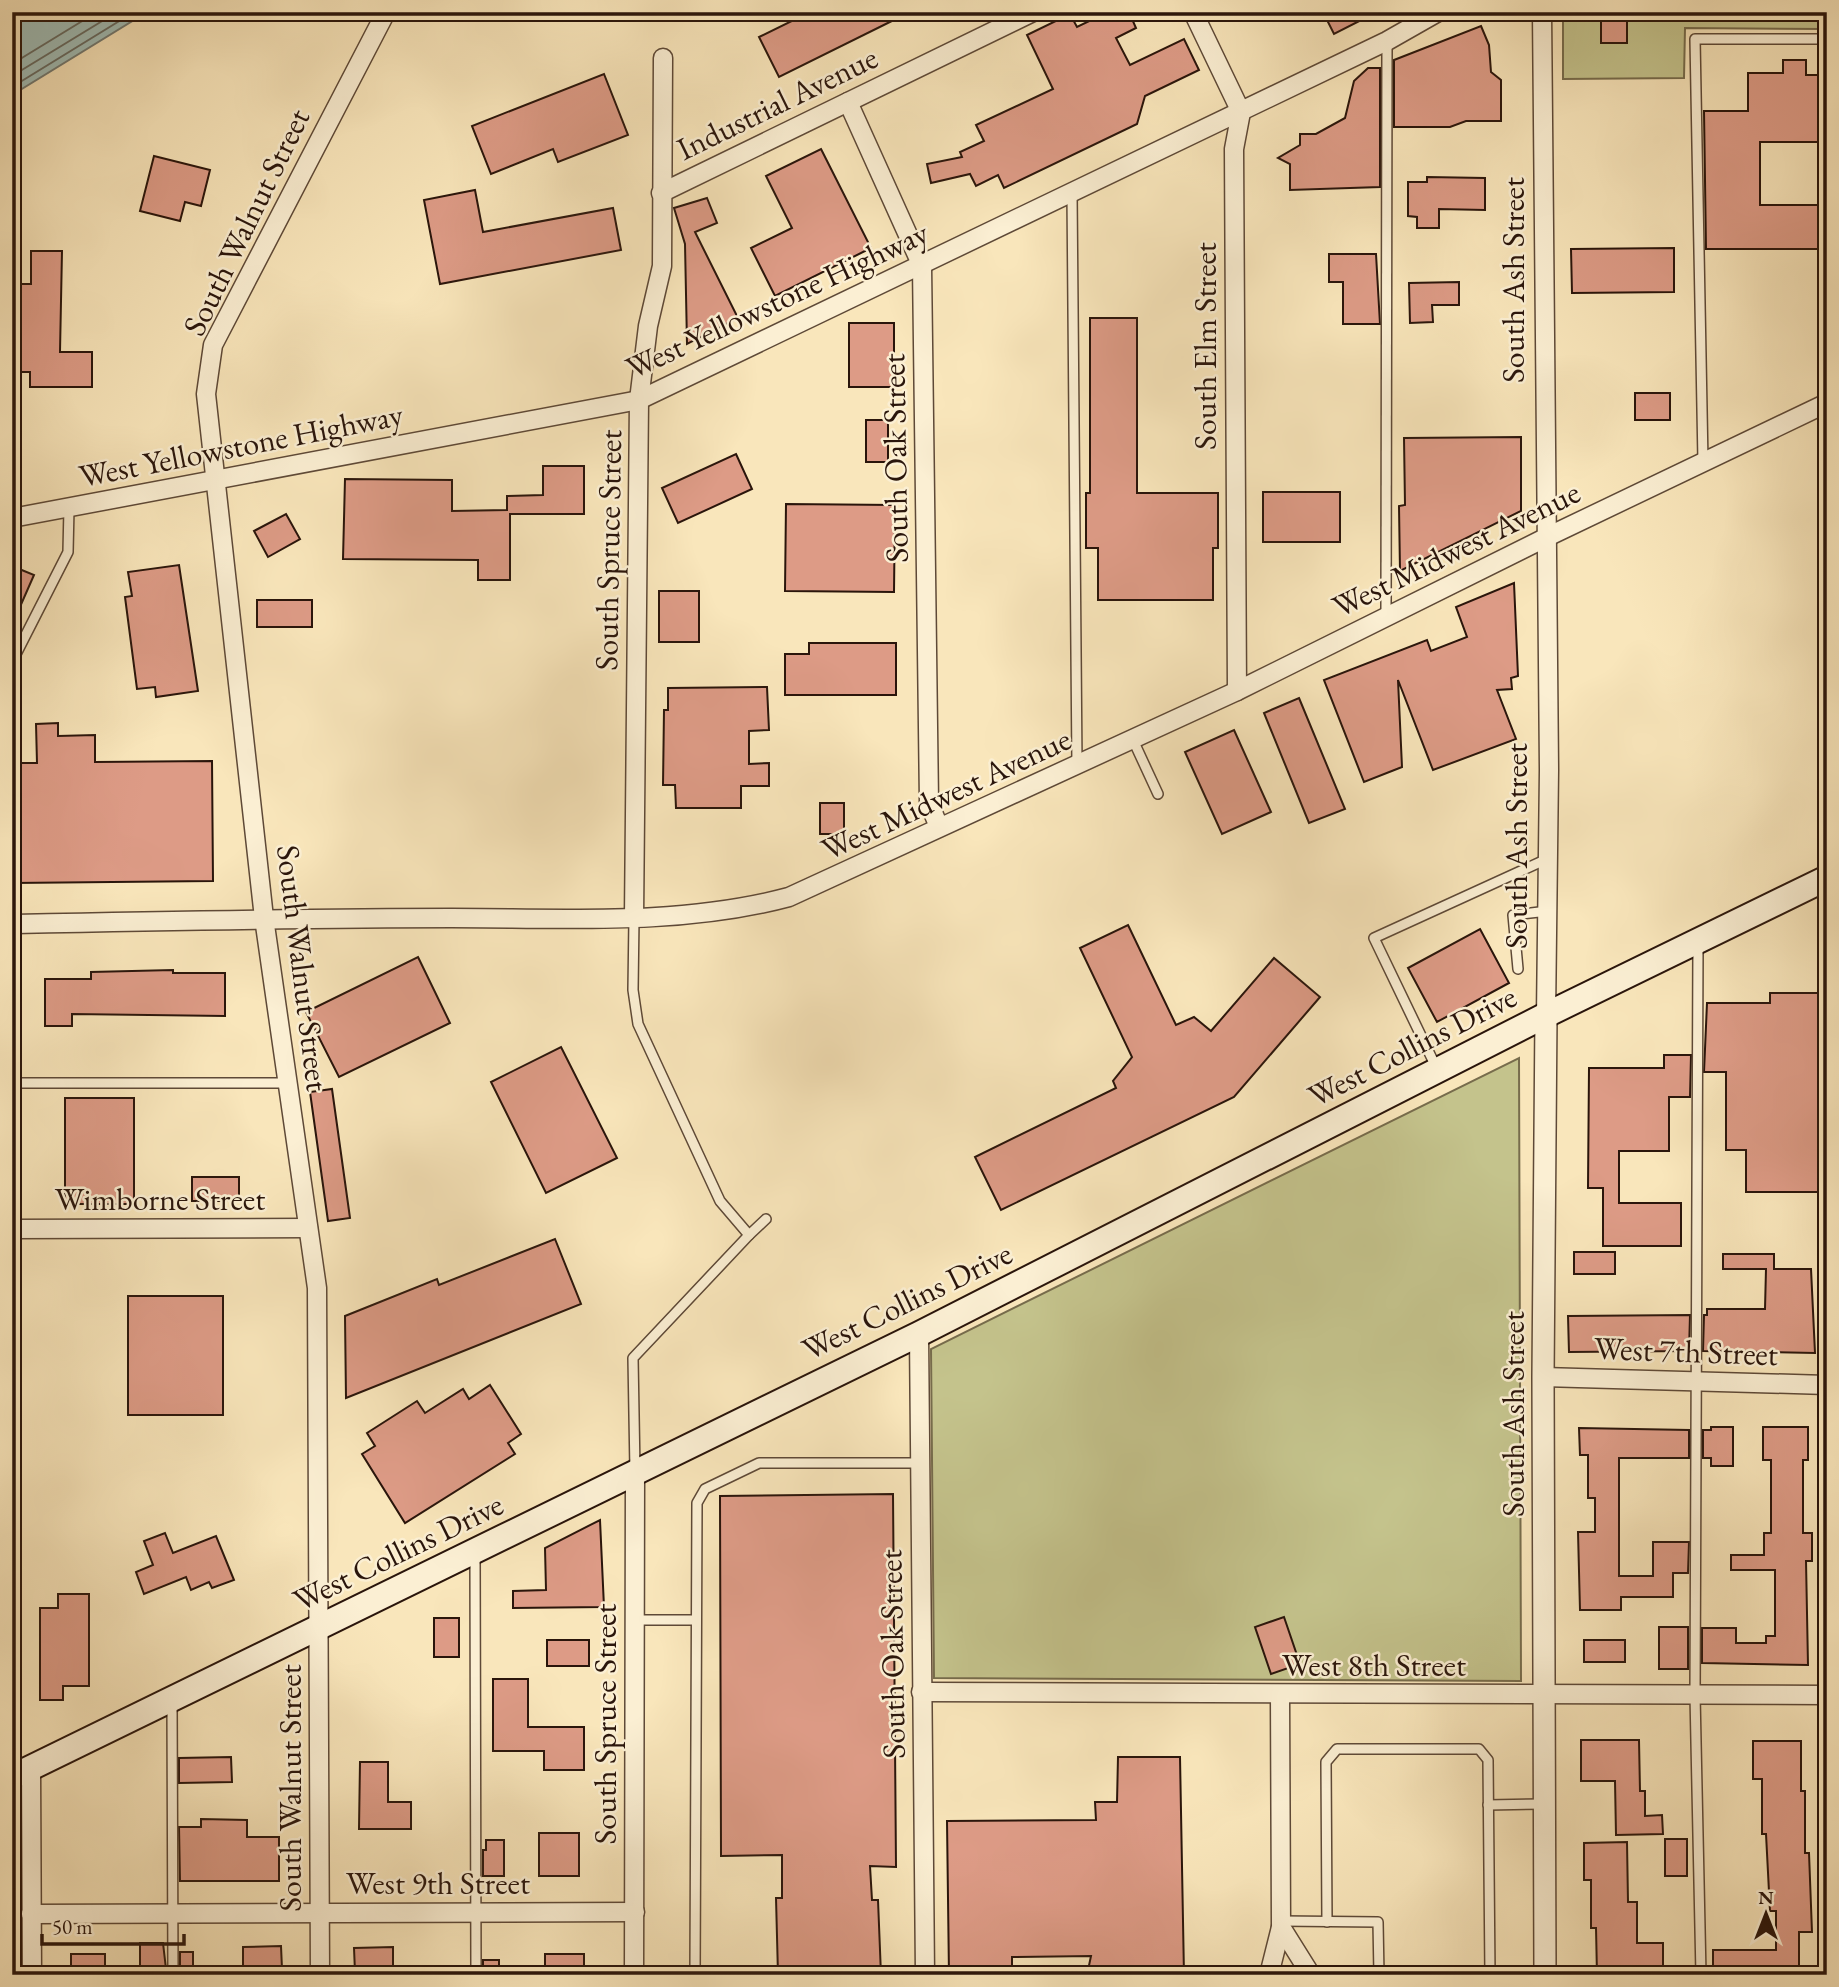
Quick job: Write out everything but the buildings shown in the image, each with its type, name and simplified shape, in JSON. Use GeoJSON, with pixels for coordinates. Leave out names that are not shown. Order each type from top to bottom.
{"type":"FeatureCollection","features":[{"type":"Feature","properties":{"kind":"main road","name":"West Collins Drive"},"geometry":{"type":"LineString","coordinates":[[21,1772],[919,1334],[1546,1015],[1827,878]]}},
{"type":"Feature","properties":{"kind":"street","name":"South Walnut Street"},"geometry":{"type":"LineString","coordinates":[[320,1975],[321,1628],[317,1288],[264,918],[206,394],[213,345],[386,12]]}},
{"type":"Feature","properties":{"kind":"street","name":"Industrial Avenue"},"geometry":{"type":"LineString","coordinates":[[661,193],[1033,12]]}},
{"type":"Feature","properties":{"kind":"street"},"geometry":{"type":"LineString","coordinates":[[1193,12],[1241,112]]}},
{"type":"Feature","properties":{"kind":"street","name":"West Yellowstone Highway"},"geometry":{"type":"LineString","coordinates":[[12,518],[639,400],[1241,112],[1387,41],[1438,12]]}},
{"type":"Feature","properties":{"kind":"street","name":"South Ash Street"},"geometry":{"type":"LineString","coordinates":[[1542,12],[1548,859],[1543,1377],[1545,1975]]}},
{"type":"Feature","properties":{"kind":"street","name":"South Spruce Street"},"geometry":{"type":"LineString","coordinates":[[634,918],[639,400],[648,326],[662,266],[663,58]]}},
{"type":"Feature","properties":{"kind":"street","name":"South Oak Street"},"geometry":{"type":"LineString","coordinates":[[848,102],[922,266],[929,803],[939,827]]}},
{"type":"Feature","properties":{"kind":"street","name":"South Elm Street"},"geometry":{"type":"LineString","coordinates":[[1237,691],[1234,149],[1241,112]]}},
{"type":"Feature","properties":{"kind":"street","name":"West Midwest Avenue"},"geometry":{"type":"LineString","coordinates":[[12,924],[264,918],[634,918],[750,908],[789,897],[1077,767],[1237,691],[1547,537],[1827,403]]}},
{"type":"Feature","properties":{"kind":"street","name":"Wimborne Street"},"geometry":{"type":"LineString","coordinates":[[12,1229],[308,1228]]}},
{"type":"Feature","properties":{"kind":"street","name":"South Oak Street"},"geometry":{"type":"LineString","coordinates":[[919,1334],[925,1975]]}},
{"type":"Feature","properties":{"kind":"street","name":"West 7th Street"},"geometry":{"type":"LineString","coordinates":[[1543,1377],[1827,1385]]}},
{"type":"Feature","properties":{"kind":"street","name":"South Spruce Street"},"geometry":{"type":"LineString","coordinates":[[634,1975],[635,1472]]}},
{"type":"Feature","properties":{"kind":"street","name":"West 8th Street"},"geometry":{"type":"LineString","coordinates":[[921,1692],[1827,1695]]}},
{"type":"Feature","properties":{"kind":"street"},"geometry":{"type":"LineString","coordinates":[[1269,1975],[1281,1924],[1280,1695]]}},
{"type":"Feature","properties":{"kind":"street"},"geometry":{"type":"LineString","coordinates":[[21,1772],[31,1914],[32,1975]]}},
{"type":"Feature","properties":{"kind":"street","name":"West 9th Street"},"geometry":{"type":"LineString","coordinates":[[31,1914],[635,1912]]}},
{"type":"Feature","properties":{"kind":"street"},"geometry":{"type":"LineString","coordinates":[[1281,1924],[1311,1975]]}},
{"type":"Feature","properties":{"kind":"lane"},"geometry":{"type":"LineString","coordinates":[[1703,462],[1695,39],[1827,39]]}},
{"type":"Feature","properties":{"kind":"lane"},"geometry":{"type":"LineString","coordinates":[[1386,617],[1387,41]]}},
{"type":"Feature","properties":{"kind":"lane"},"geometry":{"type":"LineString","coordinates":[[1072,193],[1077,767]]}},
{"type":"Feature","properties":{"kind":"lane"},"geometry":{"type":"LineString","coordinates":[[12,662],[68,552],[69,508]]}},
{"type":"Feature","properties":{"kind":"lane"},"geometry":{"type":"LineString","coordinates":[[1133,740],[1157,794]]}},
{"type":"Feature","properties":{"kind":"lane"},"geometry":{"type":"LineString","coordinates":[[1438,1071],[1374,938],[1548,859]]}},
{"type":"Feature","properties":{"kind":"lane"},"geometry":{"type":"LineString","coordinates":[[1518,969],[1513,915],[1548,911]]}},
{"type":"Feature","properties":{"kind":"lane"},"geometry":{"type":"LineString","coordinates":[[634,918],[633,990],[638,1024],[720,1201],[749,1235]]}},
{"type":"Feature","properties":{"kind":"lane"},"geometry":{"type":"LineString","coordinates":[[1699,942],[1695,1695],[1700,1975]]}},
{"type":"Feature","properties":{"kind":"lane"},"geometry":{"type":"LineString","coordinates":[[12,1083],[288,1083]]}},
{"type":"Feature","properties":{"kind":"lane"},"geometry":{"type":"LineString","coordinates":[[635,1472],[633,1358],[766,1219]]}},
{"type":"Feature","properties":{"kind":"lane"},"geometry":{"type":"LineString","coordinates":[[695,1975],[696,1503],[705,1489],[759,1463],[920,1463]]}},
{"type":"Feature","properties":{"kind":"lane"},"geometry":{"type":"LineString","coordinates":[[475,1551],[476,1975]]}},
{"type":"Feature","properties":{"kind":"lane"},"geometry":{"type":"LineString","coordinates":[[635,1620],[696,1620]]}},
{"type":"Feature","properties":{"kind":"lane"},"geometry":{"type":"LineString","coordinates":[[172,1700],[173,1975]]}},
{"type":"Feature","properties":{"kind":"lane"},"geometry":{"type":"LineString","coordinates":[[1327,1922],[1326,1762],[1337,1749],[1479,1749],[1488,1760],[1490,1975]]}},
{"type":"Feature","properties":{"kind":"lane"},"geometry":{"type":"LineString","coordinates":[[1488,1805],[1545,1804]]}},
{"type":"Feature","properties":{"kind":"lane"},"geometry":{"type":"LineString","coordinates":[[1281,1924],[1378,1922],[1379,1975]]}},
{"type":"Feature","properties":{"kind":"shaded area"},"geometry":{"type":"Polygon","coordinates":[[[1563,12],[1824,12],[1824,29],[1685,28],[1684,78],[1563,79],[1563,12]]]}},
{"type":"Feature","properties":{"kind":"shaded area"},"geometry":{"type":"Polygon","coordinates":[[[1519,1058],[1521,1681],[934,1678],[931,1349],[1519,1058]]]}},
{"type":"Feature","properties":{"kind":"water"},"geometry":{"type":"Polygon","coordinates":[[[12,12],[147,12],[12,95],[12,12]]]}}]}
